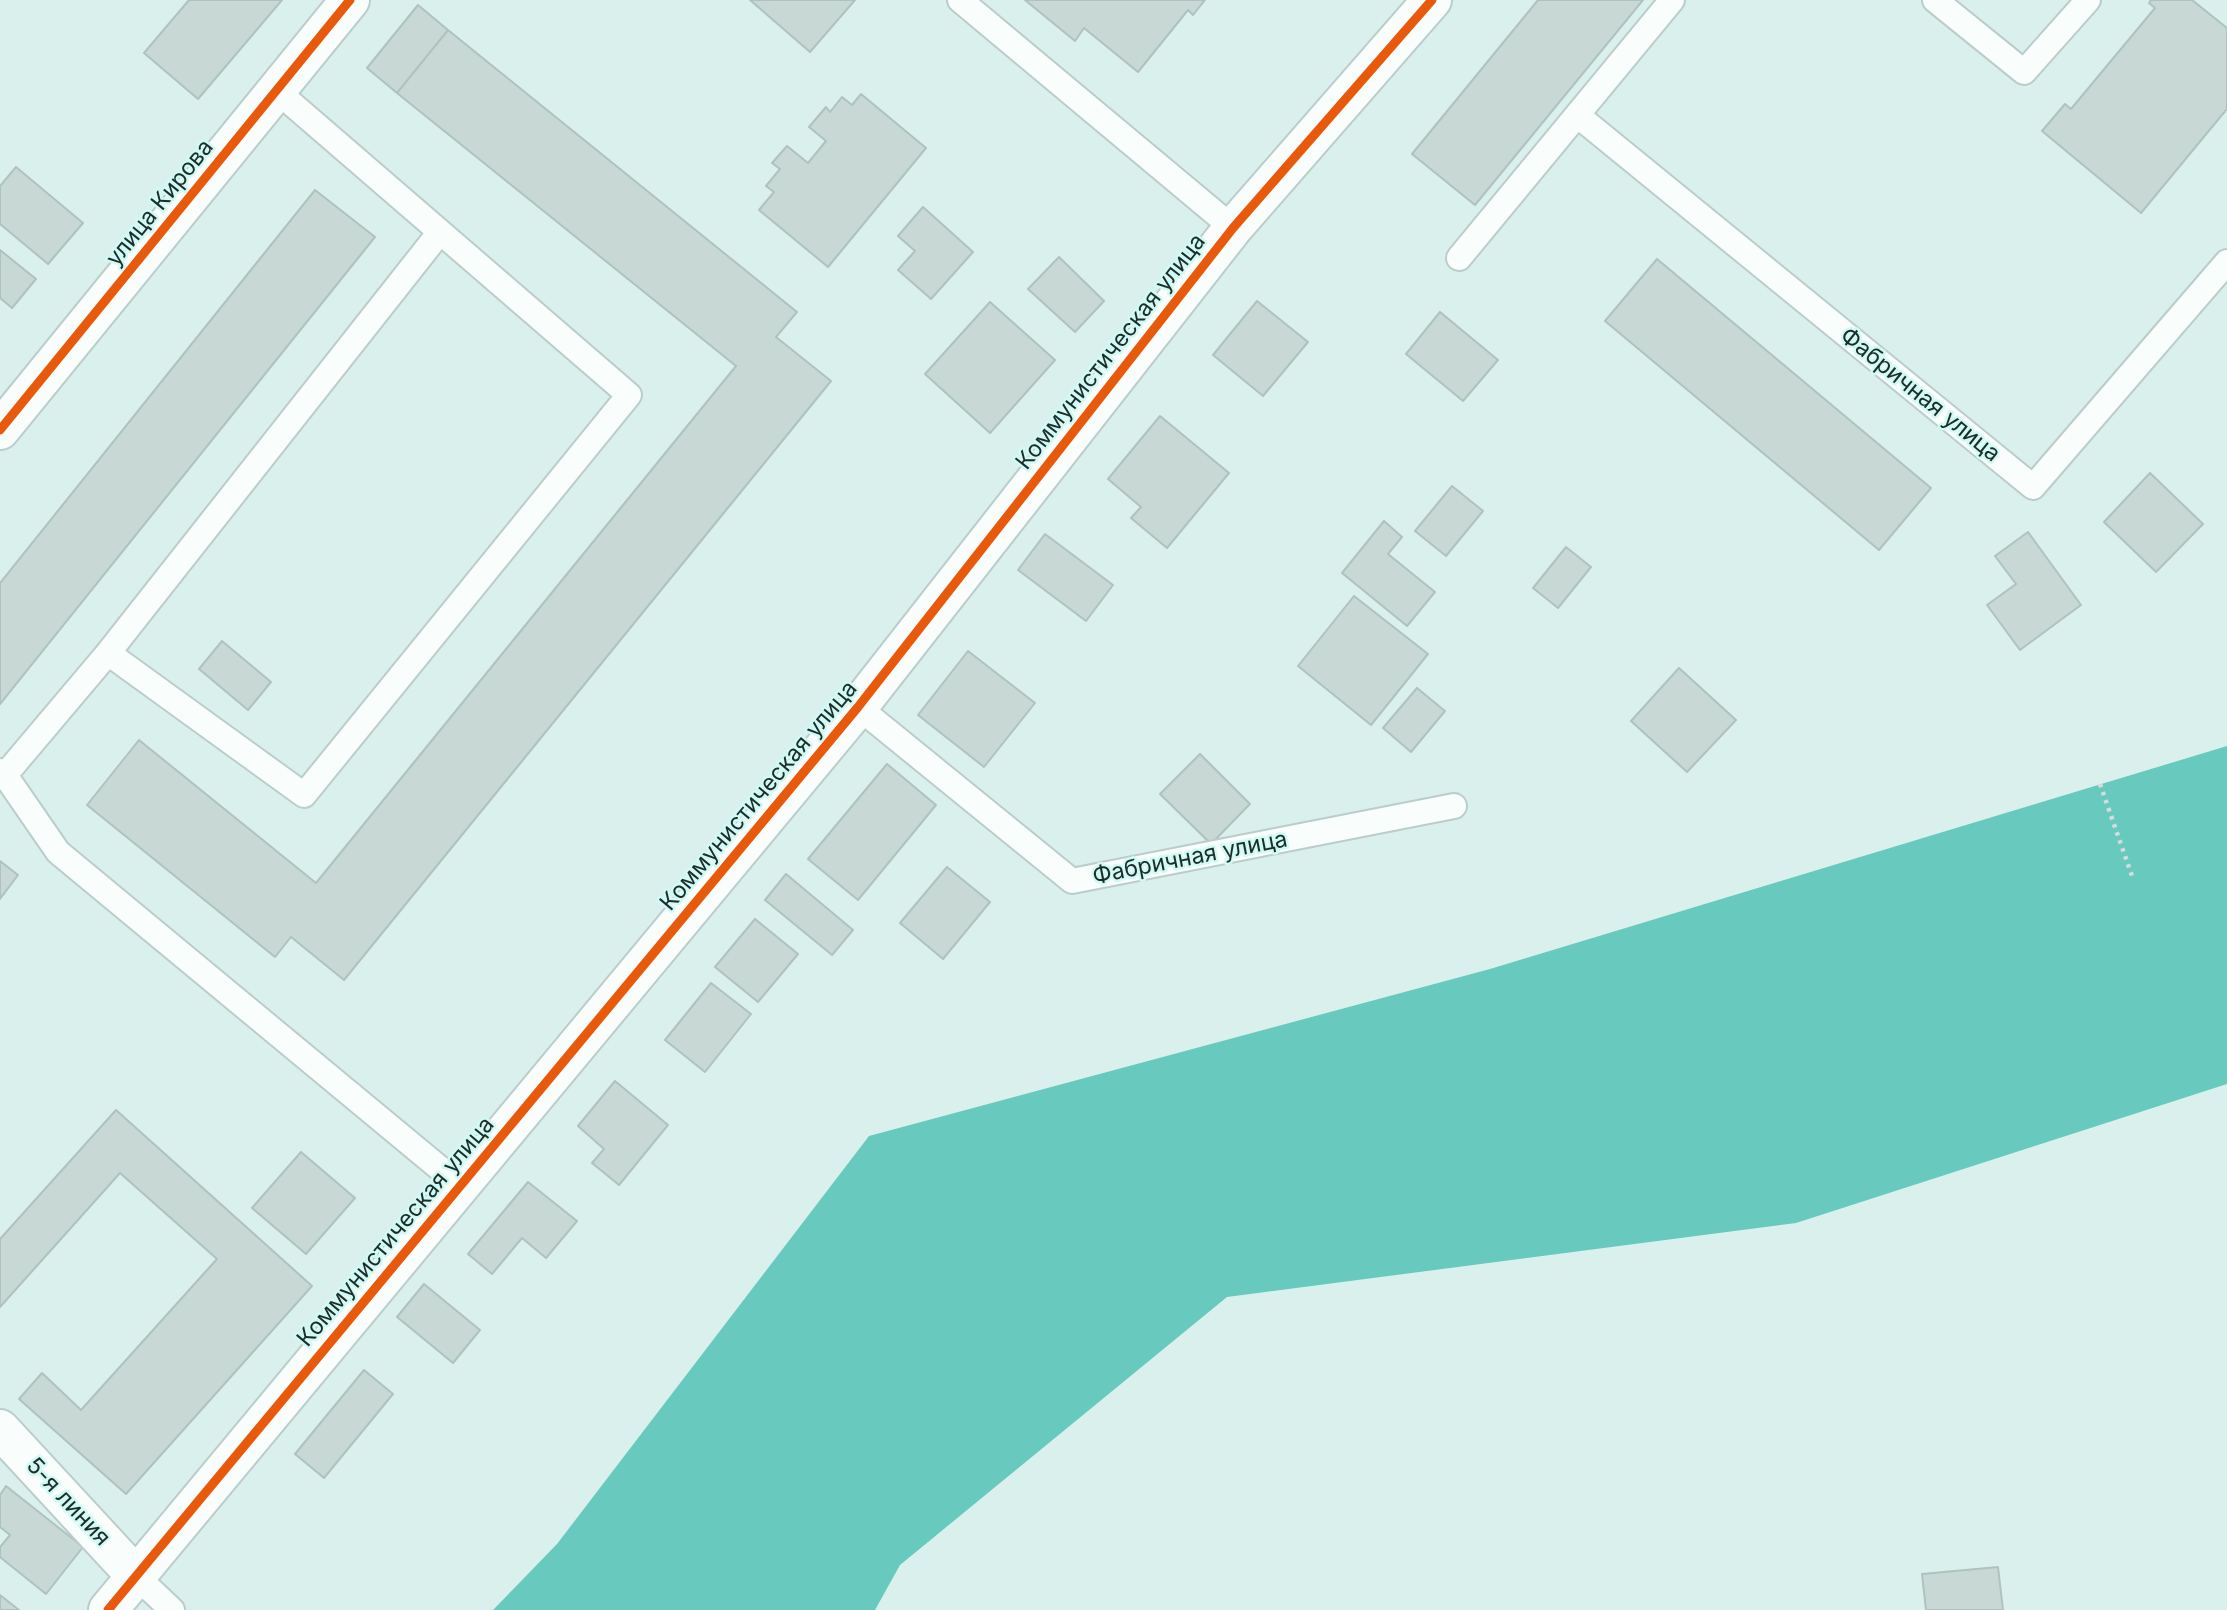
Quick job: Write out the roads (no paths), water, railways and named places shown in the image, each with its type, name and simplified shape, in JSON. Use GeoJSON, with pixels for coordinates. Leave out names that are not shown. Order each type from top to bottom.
{"type":"FeatureCollection","features":[{"type":"Feature","properties":{"kind":"street","name":"улица Кирова"},"geometry":{"type":"LineString","coordinates":[[0,430],[350,0]]}},
{"type":"Feature","properties":{"kind":"street","name":"Коммунистическая улица"},"geometry":{"type":"LineString","coordinates":[[108,1610],[858,707],[1233,228],[1432,0]]}},
{"type":"Feature","properties":{"kind":"street","name":"5-я линия"},"geometry":{"type":"LineString","coordinates":[[0,1429],[135,1576]]}},
{"type":"Feature","properties":{"kind":"lane"},"geometry":{"type":"LineString","coordinates":[[960,0],[1233,228]]}},
{"type":"Feature","properties":{"kind":"lane"},"geometry":{"type":"LineString","coordinates":[[1459,258],[1672,0]]}},
{"type":"Feature","properties":{"kind":"lane"},"geometry":{"type":"LineString","coordinates":[[1935,0],[2024,72],[2088,0]]}},
{"type":"Feature","properties":{"kind":"lane"},"geometry":{"type":"LineString","coordinates":[[108,653],[304,795],[629,395],[277,91]]}},
{"type":"Feature","properties":{"kind":"lane","name":"Фабричная улица"},"geometry":{"type":"LineString","coordinates":[[1577,115],[2033,487],[2227,262]]}},
{"type":"Feature","properties":{"kind":"lane"},"geometry":{"type":"LineString","coordinates":[[440,232],[108,653],[3,773],[58,852],[460,1185]]}},
{"type":"Feature","properties":{"kind":"lane","name":"Фабричная улица"},"geometry":{"type":"LineString","coordinates":[[858,707],[1072,881],[1454,806]]}},
{"type":"Feature","properties":{"kind":"lane"},"geometry":{"type":"LineString","coordinates":[[135,1576],[172,1610]]}}]}
